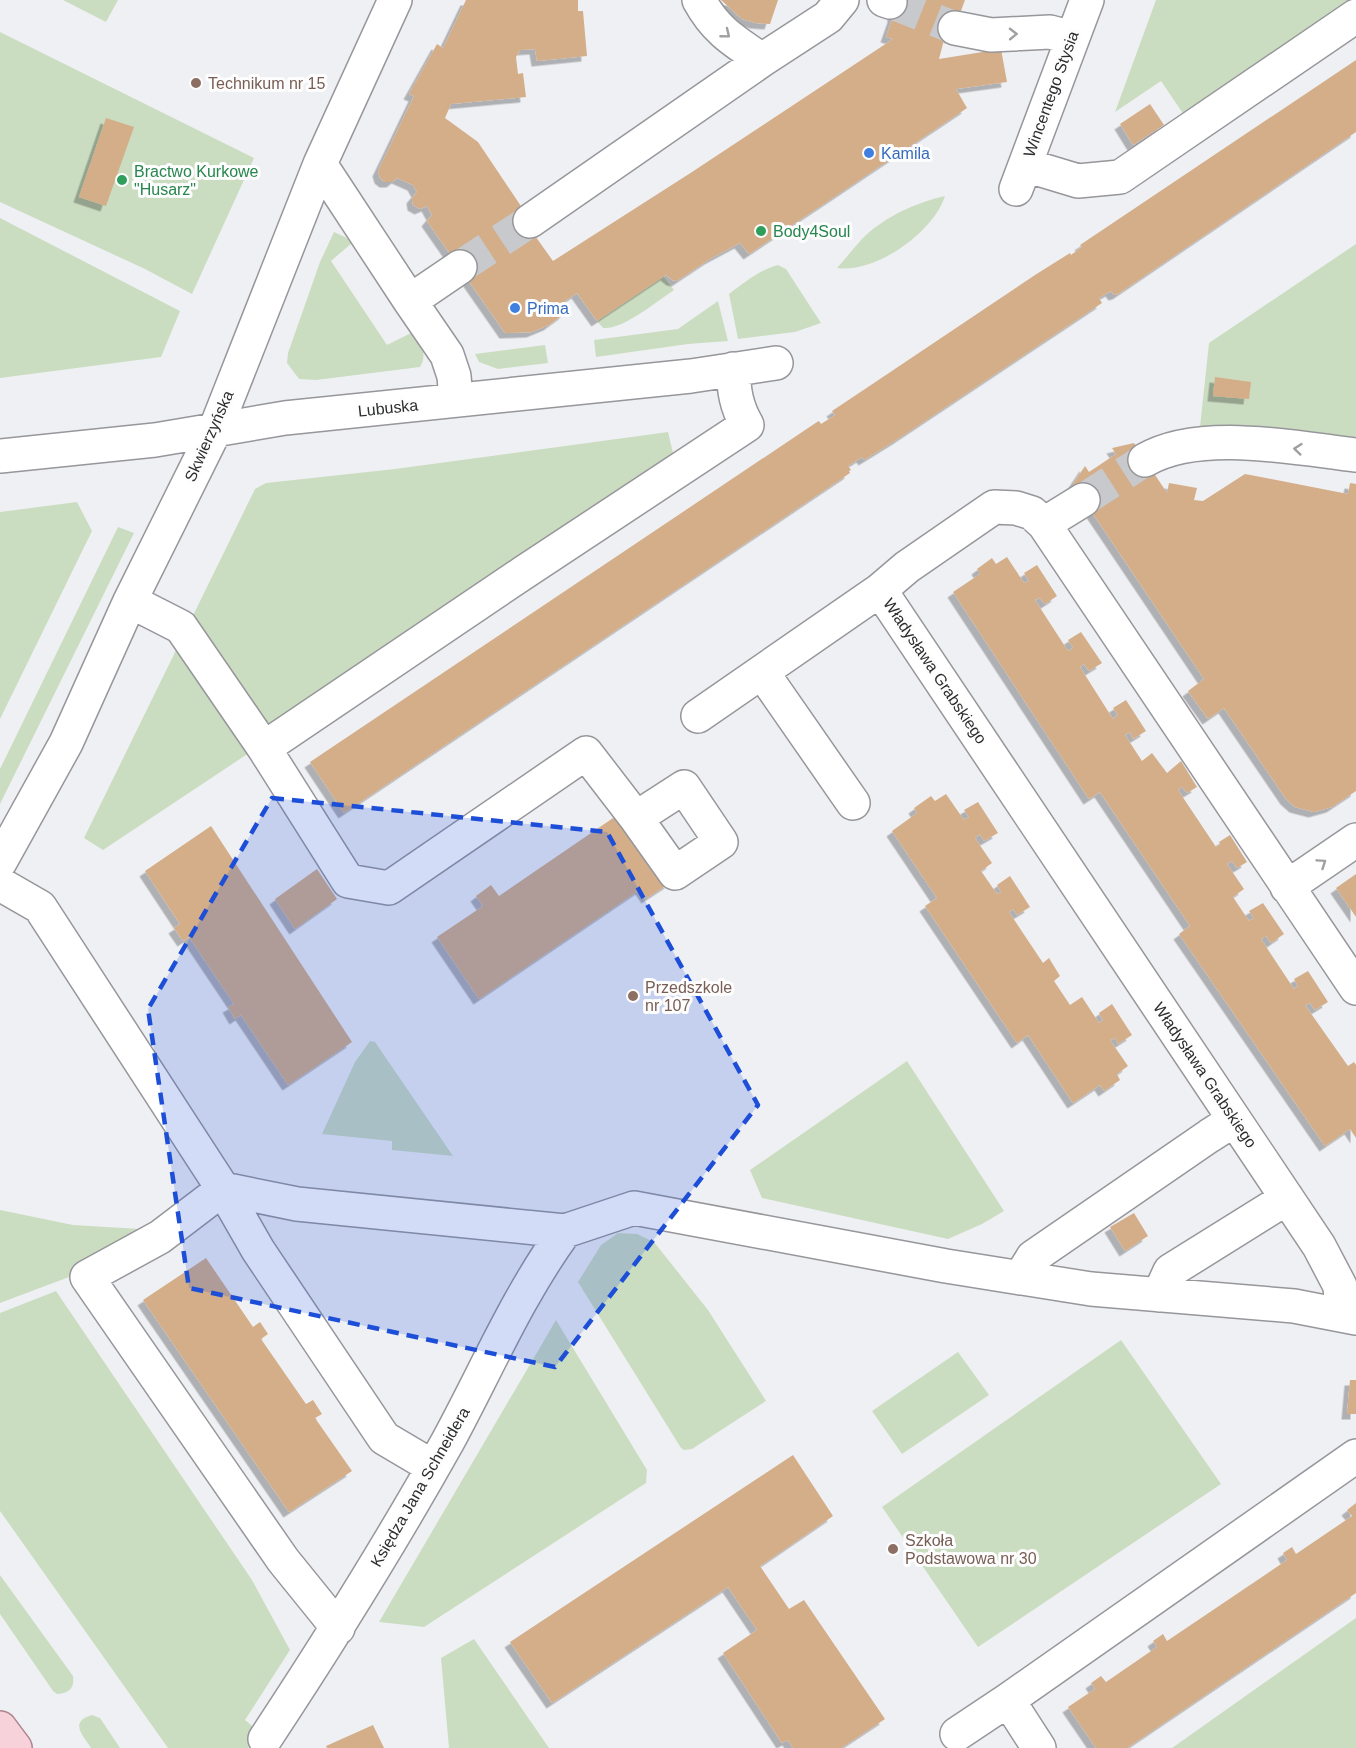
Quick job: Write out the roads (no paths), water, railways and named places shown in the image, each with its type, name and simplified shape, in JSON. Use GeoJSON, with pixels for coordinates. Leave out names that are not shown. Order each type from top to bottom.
{"type":"FeatureCollection","features":[{"type":"Feature","properties":{"kind":"main road"},"geometry":{"type":"LineString","coordinates":[[0,1728],[15,1748]]}},
{"type":"Feature","properties":{"kind":"street","name":"Skwierzyńska"},"geometry":{"type":"LineString","coordinates":[[0,862],[66,743],[130,601],[215,430],[320,164],[395,0]]}},
{"type":"Feature","properties":{"kind":"street"},"geometry":{"type":"LineString","coordinates":[[699,0],[709,19],[724,34],[762,60]]}},
{"type":"Feature","properties":{"kind":"street"},"geometry":{"type":"LineString","coordinates":[[530,220],[828,17],[842,0]]}},
{"type":"Feature","properties":{"kind":"street","name":"Wincentego Stysia"},"geometry":{"type":"LineString","coordinates":[[1087,0],[1021,177],[1078,181],[1120,177],[1356,16]]}},
{"type":"Feature","properties":{"kind":"street"},"geometry":{"type":"LineString","coordinates":[[955,28],[992,35],[1050,32],[1072,39]]}},
{"type":"Feature","properties":{"kind":"street"},"geometry":{"type":"LineString","coordinates":[[320,164],[447,355],[454,376],[456,400]]}},
{"type":"Feature","properties":{"kind":"street"},"geometry":{"type":"LineString","coordinates":[[410,301],[459,267]]}},
{"type":"Feature","properties":{"kind":"street","name":"Lubuska"},"geometry":{"type":"LineString","coordinates":[[0,456],[155,440],[285,418],[691,376],[776,363]]}},
{"type":"Feature","properties":{"kind":"street"},"geometry":{"type":"LineString","coordinates":[[264,748],[747,425],[738,410],[734,394],[733,369]]}},
{"type":"Feature","properties":{"kind":"street"},"geometry":{"type":"LineString","coordinates":[[1145,460],[1159,452],[1204,442],[1253,444],[1356,454]]}},
{"type":"Feature","properties":{"kind":"street"},"geometry":{"type":"LineString","coordinates":[[1044,524],[1083,500]]}},
{"type":"Feature","properties":{"kind":"street","name":"Władysława Grabskiego"},"geometry":{"type":"LineString","coordinates":[[1349,1316],[1340,1286],[1319,1246],[880,590],[907,567],[994,507],[1016,508],[1032,513],[1044,524],[1356,988]]}},
{"type":"Feature","properties":{"kind":"street"},"geometry":{"type":"LineString","coordinates":[[698,716],[880,590]]}},
{"type":"Feature","properties":{"kind":"street"},"geometry":{"type":"LineString","coordinates":[[130,601],[181,627],[264,748],[348,880],[389,888],[586,753],[636,818]]}},
{"type":"Feature","properties":{"kind":"street"},"geometry":{"type":"LineString","coordinates":[[762,672],[853,803]]}},
{"type":"Feature","properties":{"kind":"street"},"geometry":{"type":"LineString","coordinates":[[1287,887],[1356,840]]}},
{"type":"Feature","properties":{"kind":"street"},"geometry":{"type":"LineString","coordinates":[[0,884],[40,906],[223,1189],[258,1250],[384,1438],[433,1467]]}},
{"type":"Feature","properties":{"kind":"street"},"geometry":{"type":"LineString","coordinates":[[1020,1278],[1033,1257],[1234,1120]]}},
{"type":"Feature","properties":{"kind":"street"},"geometry":{"type":"LineString","coordinates":[[338,1628],[284,1560],[87,1277],[160,1237],[223,1189],[297,1204],[565,1231],[634,1208],[1091,1289],[1294,1306],[1349,1316]]}},
{"type":"Feature","properties":{"kind":"street"},"geometry":{"type":"LineString","coordinates":[[1160,1295],[1170,1271],[1287,1198]]}},
{"type":"Feature","properties":{"kind":"street","name":"Księdza Jana Schneidera"},"geometry":{"type":"LineString","coordinates":[[265,1739],[338,1628],[433,1467],[541,1264],[565,1231]]}},
{"type":"Feature","properties":{"kind":"street"},"geometry":{"type":"LineString","coordinates":[[957,1734],[1356,1456]]}},
{"type":"Feature","properties":{"kind":"street"},"geometry":{"type":"LineString","coordinates":[[1008,1700],[1039,1748]]}},
{"type":"Feature","properties":{"kind":"tunnel"},"geometry":{"type":"LineString","coordinates":[[890,2],[955,28]]}},
{"type":"Feature","properties":{"kind":"tunnel"},"geometry":{"type":"LineString","coordinates":[[460,267],[530,221]]}},
{"type":"Feature","properties":{"kind":"tunnel"},"geometry":{"type":"LineString","coordinates":[[1083,500],[1145,460]]}},
{"type":"Feature","properties":{"kind":"place","name":"Technikum nr 15"},"geometry":{"type":"Point","coordinates":[196,83]}},
{"type":"Feature","properties":{"kind":"place","name":"Kamila"},"geometry":{"type":"Point","coordinates":[869,153]}},
{"type":"Feature","properties":{"kind":"place","name":"Bractwo Kurkowe \"Husarz\""},"geometry":{"type":"Point","coordinates":[122,180]}},
{"type":"Feature","properties":{"kind":"place","name":"Body4Soul"},"geometry":{"type":"Point","coordinates":[761,231]}},
{"type":"Feature","properties":{"kind":"place","name":"Prima"},"geometry":{"type":"Point","coordinates":[515,308]}},
{"type":"Feature","properties":{"kind":"place","name":"Przedszkole nr 107"},"geometry":{"type":"Point","coordinates":[633,996]}},
{"type":"Feature","properties":{"kind":"place","name":"Szkoła Podstawowa nr 30"},"geometry":{"type":"Point","coordinates":[893,1549]}}]}
